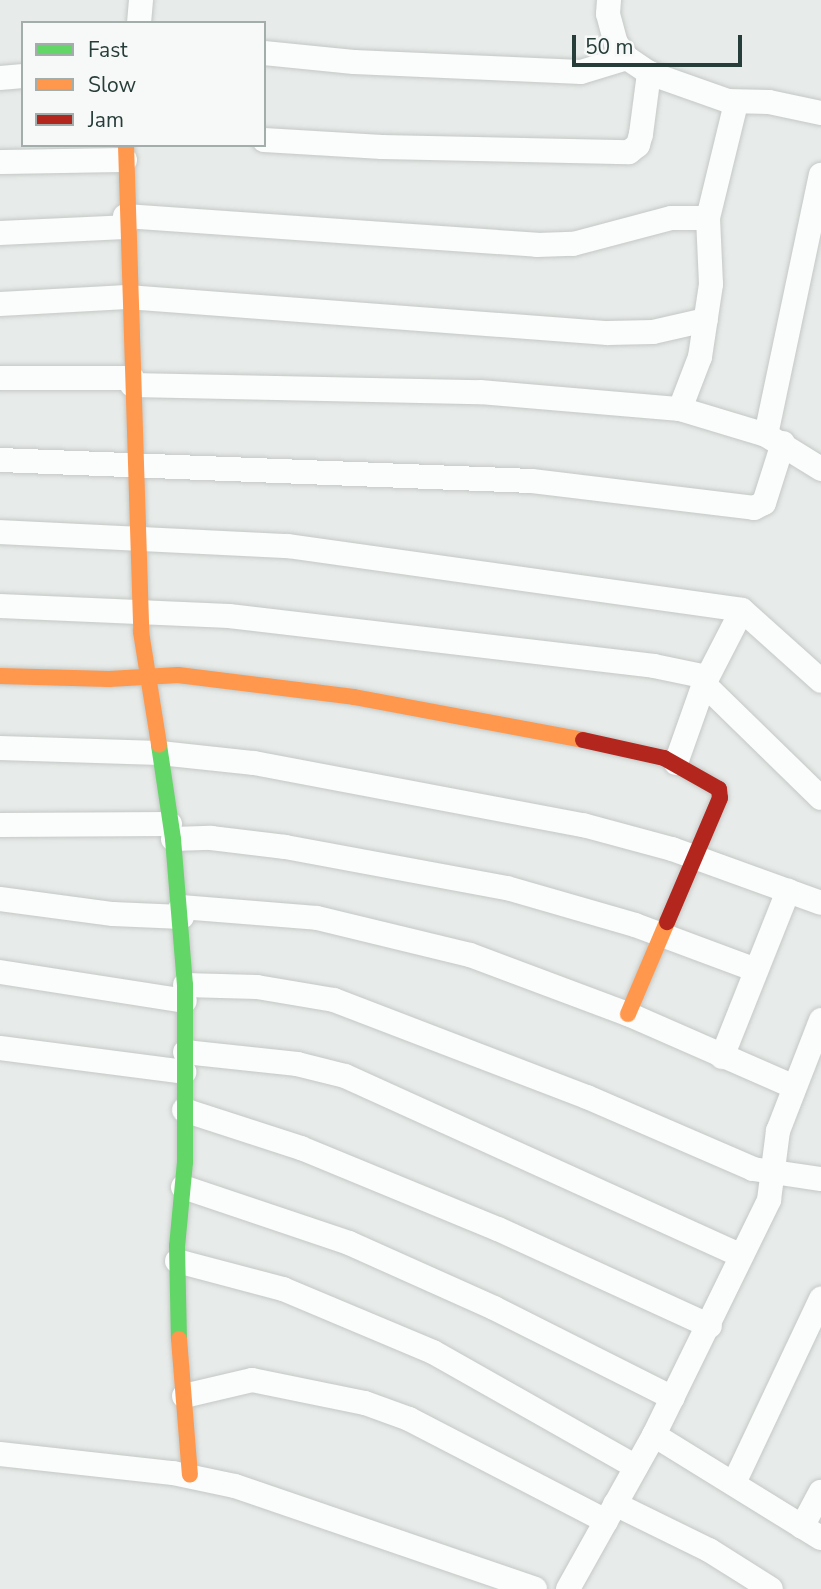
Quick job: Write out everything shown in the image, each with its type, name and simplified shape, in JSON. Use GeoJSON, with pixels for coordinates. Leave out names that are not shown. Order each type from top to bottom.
{"type":"FeatureCollection","features":[{"type":"Feature","properties":{"kind":"street"},"geometry":{"type":"LineString","coordinates":[[139,21],[141,0]]}},
{"type":"Feature","properties":{"kind":"street"},"geometry":{"type":"LineString","coordinates":[[609,0],[610,29],[627,58],[649,73],[736,103],[769,102],[821,113]]}},
{"type":"Feature","properties":{"kind":"street"},"geometry":{"type":"LineString","coordinates":[[266,53],[354,62],[581,72],[627,58]]}},
{"type":"Feature","properties":{"kind":"street"},"geometry":{"type":"LineString","coordinates":[[266,139],[382,147],[629,152],[638,145],[641,134],[649,73]]}},
{"type":"Feature","properties":{"kind":"street"},"geometry":{"type":"LineString","coordinates":[[0,78],[21,76]]}},
{"type":"Feature","properties":{"kind":"street"},"geometry":{"type":"LineString","coordinates":[[680,410],[700,357],[711,284],[708,218],[736,103]]}},
{"type":"Feature","properties":{"kind":"street"},"geometry":{"type":"LineString","coordinates":[[0,162],[126,152],[127,297],[140,610],[172,831],[181,912],[185,993],[183,1187],[177,1261],[190,1475]]}},
{"type":"Feature","properties":{"kind":"street"},"geometry":{"type":"LineString","coordinates":[[0,460],[532,481],[754,508],[764,503],[821,175]]}},
{"type":"Feature","properties":{"kind":"street"},"geometry":{"type":"LineString","coordinates":[[0,233],[125,222],[537,245],[573,244],[671,218],[708,218]]}},
{"type":"Feature","properties":{"kind":"street"},"geometry":{"type":"LineString","coordinates":[[0,304],[127,297],[608,333],[653,332],[706,320]]}},
{"type":"Feature","properties":{"kind":"street"},"geometry":{"type":"LineString","coordinates":[[0,378],[480,392],[680,410],[774,439],[821,469]]}},
{"type":"Feature","properties":{"kind":"street"},"geometry":{"type":"LineString","coordinates":[[0,532],[138,537],[314,549],[742,610],[821,681]]}},
{"type":"Feature","properties":{"kind":"street"},"geometry":{"type":"LineString","coordinates":[[0,606],[140,610],[371,632],[654,666],[706,680],[821,798]]}},
{"type":"Feature","properties":{"kind":"street"},"geometry":{"type":"LineString","coordinates":[[676,763],[706,680],[742,610]]}},
{"type":"Feature","properties":{"kind":"street"},"geometry":{"type":"LineString","coordinates":[[0,676],[191,677],[408,705],[631,749],[676,763],[715,785],[720,793],[628,1014]]}},
{"type":"Feature","properties":{"kind":"street"},"geometry":{"type":"LineString","coordinates":[[0,748],[160,752],[254,763],[583,825],[694,856],[821,904]]}},
{"type":"Feature","properties":{"kind":"street"},"geometry":{"type":"LineString","coordinates":[[0,825],[172,831],[255,842],[458,877],[551,899],[662,934],[756,970]]}},
{"type":"Feature","properties":{"kind":"street"},"geometry":{"type":"LineString","coordinates":[[722,1057],[788,891]]}},
{"type":"Feature","properties":{"kind":"street"},"geometry":{"type":"LineString","coordinates":[[0,899],[113,914],[234,908],[342,922],[491,961],[628,1014],[794,1087]]}},
{"type":"Feature","properties":{"kind":"street"},"geometry":{"type":"LineString","coordinates":[[0,972],[185,993],[257,987],[334,1000],[775,1174],[821,1180]]}},
{"type":"Feature","properties":{"kind":"street"},"geometry":{"type":"LineString","coordinates":[[568,1589],[654,1435],[710,1326],[769,1200],[775,1174],[776,1136],[821,1020]]}},
{"type":"Feature","properties":{"kind":"street"},"geometry":{"type":"LineString","coordinates":[[0,1048],[184,1062],[297,1064],[345,1076],[741,1256]]}},
{"type":"Feature","properties":{"kind":"street"},"geometry":{"type":"LineString","coordinates":[[184,1110],[301,1148],[596,1270],[710,1326]]}},
{"type":"Feature","properties":{"kind":"street"},"geometry":{"type":"LineString","coordinates":[[183,1187],[349,1243],[494,1308],[673,1398]]}},
{"type":"Feature","properties":{"kind":"street"},"geometry":{"type":"LineString","coordinates":[[177,1261],[284,1289],[423,1347],[636,1467]]}},
{"type":"Feature","properties":{"kind":"street"},"geometry":{"type":"LineString","coordinates":[[734,1483],[821,1299]]}},
{"type":"Feature","properties":{"kind":"street"},"geometry":{"type":"LineString","coordinates":[[184,1396],[253,1380],[356,1400],[409,1419],[611,1513],[709,1550],[771,1589]]}},
{"type":"Feature","properties":{"kind":"street"},"geometry":{"type":"LineString","coordinates":[[654,1435],[811,1533],[821,1492]]}},
{"type":"Feature","properties":{"kind":"street"},"geometry":{"type":"LineString","coordinates":[[0,1454],[190,1475],[351,1524],[535,1589]]}},
{"type":"Feature","properties":{"kind":"traffic: fast"},"geometry":{"type":"LineString","coordinates":[[159,745],[173,839],[185,985],[185,1162],[177,1246],[179,1339]]}},
{"type":"Feature","properties":{"kind":"traffic: slow"},"geometry":{"type":"LineString","coordinates":[[126,147],[141,632],[159,745]]}},
{"type":"Feature","properties":{"kind":"traffic: slow"},"geometry":{"type":"LineString","coordinates":[[0,676],[109,679],[178,675],[354,697],[583,740]]}},
{"type":"Feature","properties":{"kind":"traffic: slow"},"geometry":{"type":"LineString","coordinates":[[628,1014],[667,922]]}},
{"type":"Feature","properties":{"kind":"traffic: slow"},"geometry":{"type":"LineString","coordinates":[[179,1339],[190,1475]]}},
{"type":"Feature","properties":{"kind":"traffic: jam"},"geometry":{"type":"LineString","coordinates":[[583,740],[664,758],[719,789],[720,798],[667,922]]}}]}
